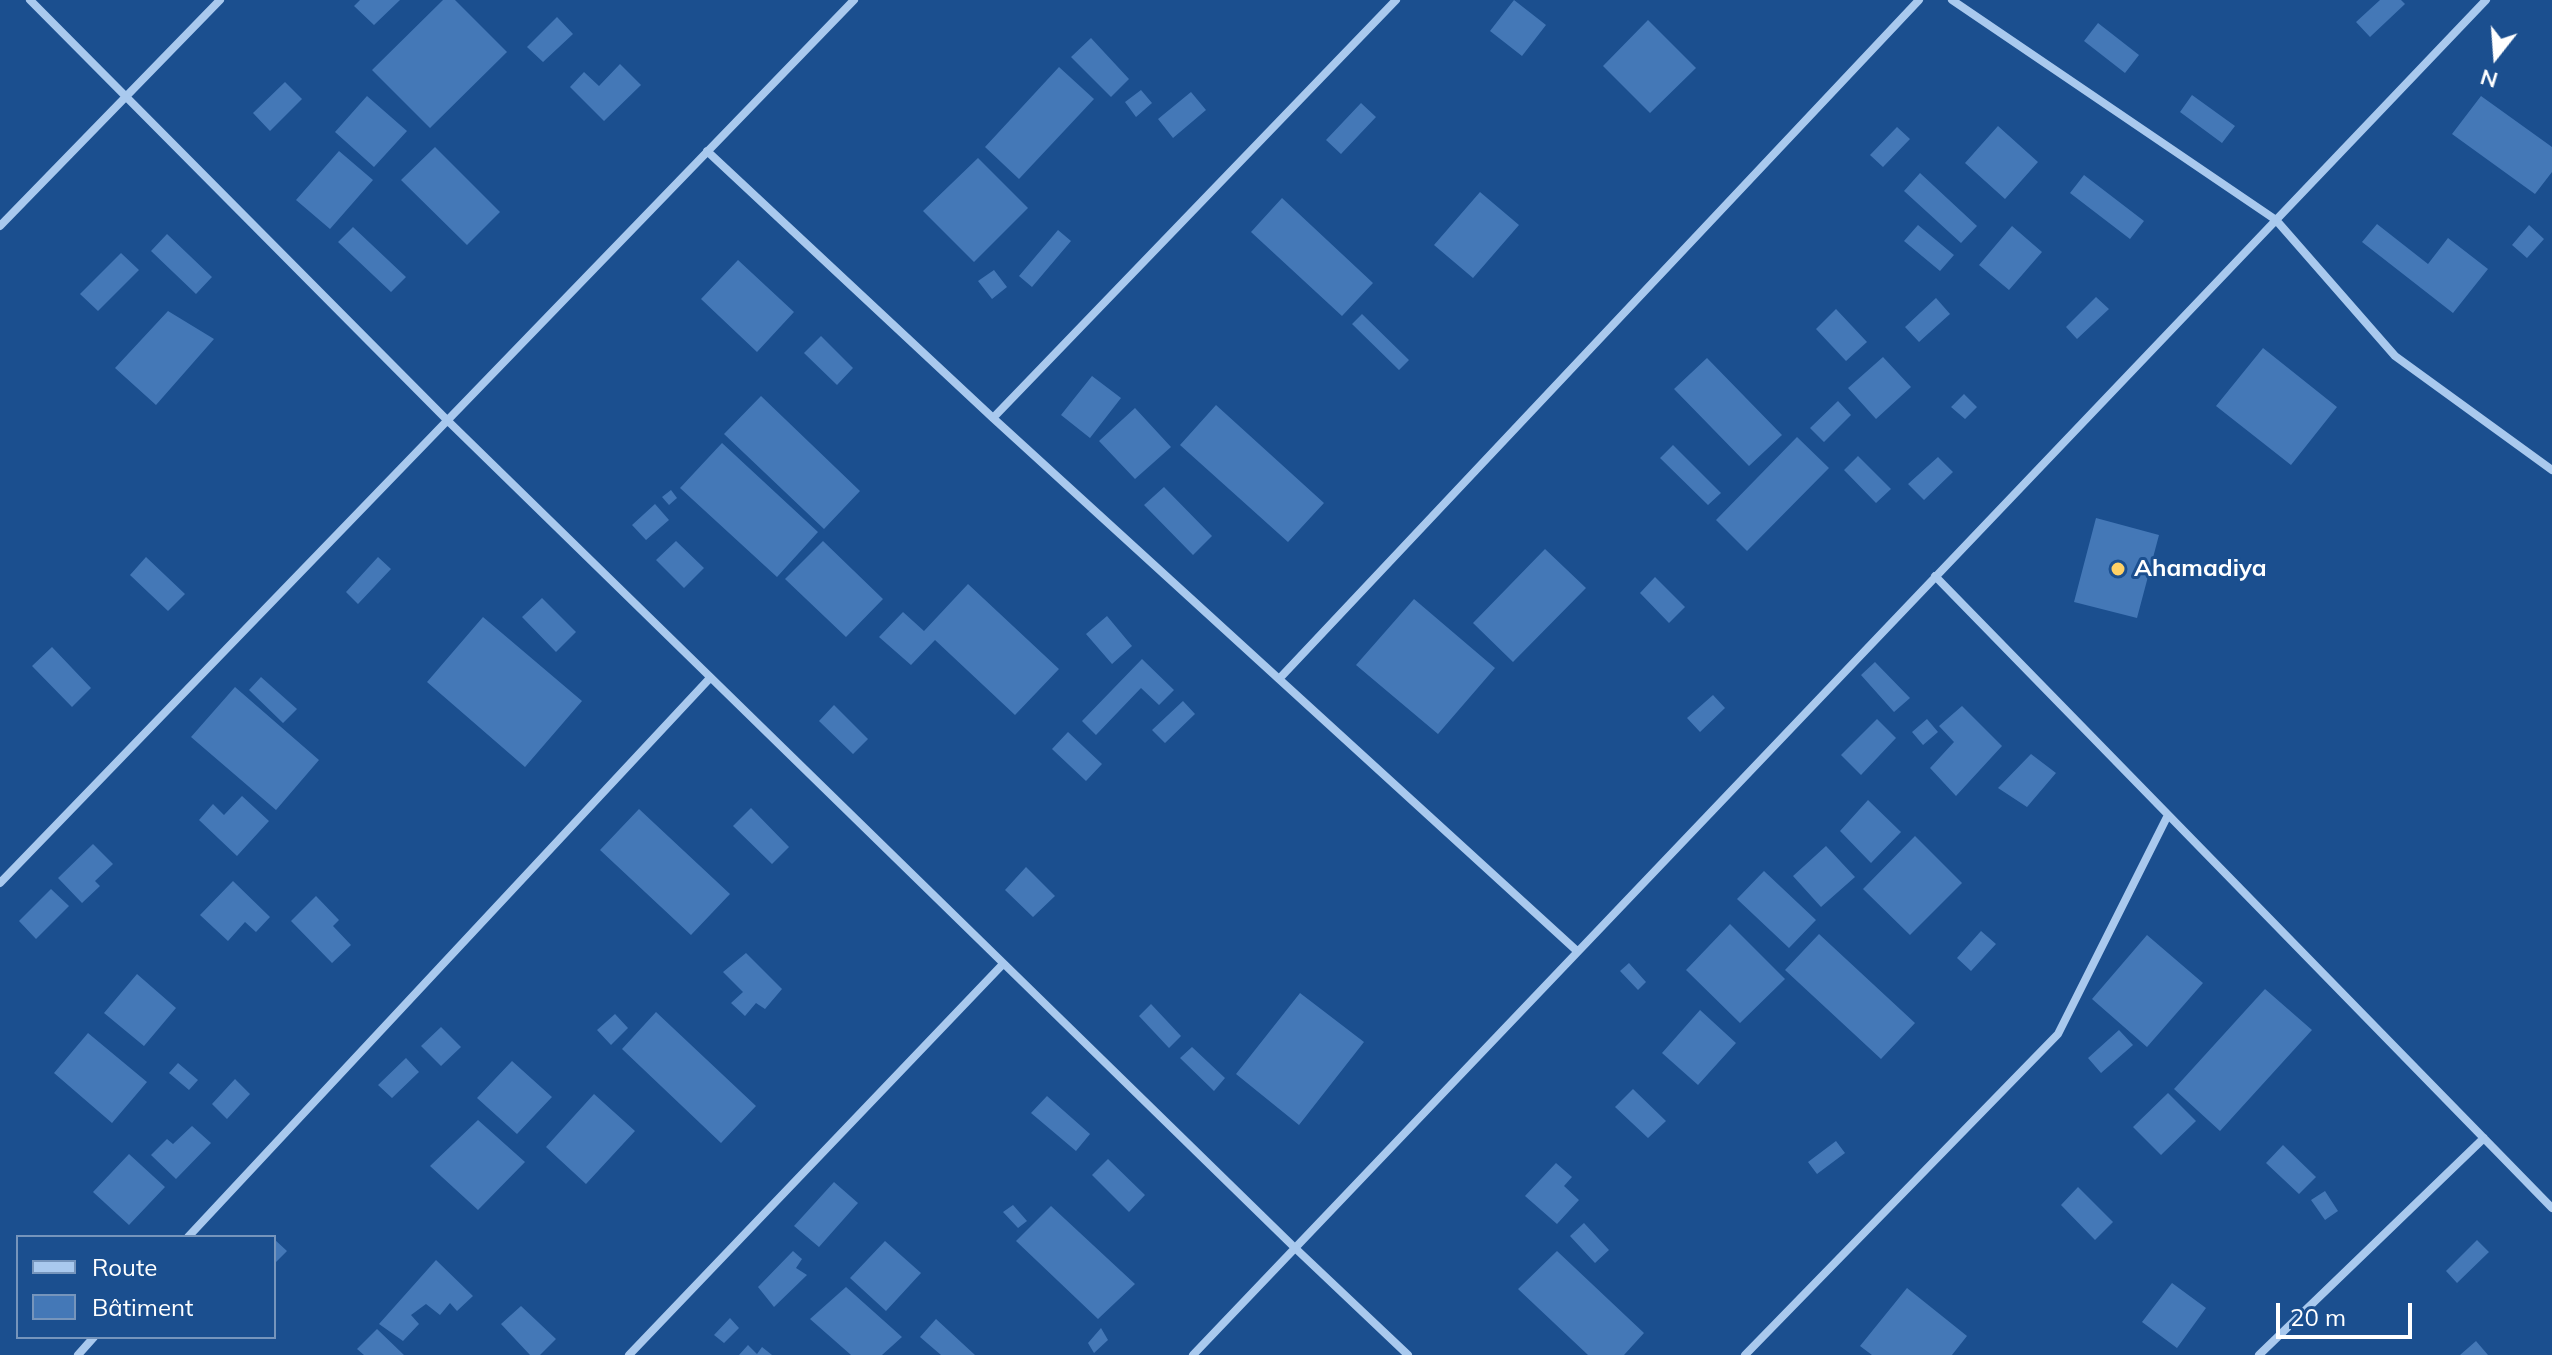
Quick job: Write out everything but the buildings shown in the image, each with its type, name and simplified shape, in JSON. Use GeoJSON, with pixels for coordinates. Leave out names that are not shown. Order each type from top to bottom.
{"type":"FeatureCollection","features":[{"type":"Feature","properties":{"kind":"street"},"geometry":{"type":"LineString","coordinates":[[30,0],[447,420],[1408,1355]]}},
{"type":"Feature","properties":{"kind":"street"},"geometry":{"type":"LineString","coordinates":[[0,226],[220,0]]}},
{"type":"Feature","properties":{"kind":"street"},"geometry":{"type":"LineString","coordinates":[[0,883],[854,0]]}},
{"type":"Feature","properties":{"kind":"street"},"geometry":{"type":"LineString","coordinates":[[993,418],[1396,0]]}},
{"type":"Feature","properties":{"kind":"street"},"geometry":{"type":"LineString","coordinates":[[1279,679],[1919,0]]}},
{"type":"Feature","properties":{"kind":"street"},"geometry":{"type":"LineString","coordinates":[[1952,0],[2276,220],[2395,356],[2552,470]]}},
{"type":"Feature","properties":{"kind":"street"},"geometry":{"type":"LineString","coordinates":[[1193,1355],[2486,0]]}},
{"type":"Feature","properties":{"kind":"street"},"geometry":{"type":"LineString","coordinates":[[707,151],[993,418],[1577,951]]}},
{"type":"Feature","properties":{"kind":"street"},"geometry":{"type":"LineString","coordinates":[[1935,576],[2552,1208]]}},
{"type":"Feature","properties":{"kind":"street"},"geometry":{"type":"LineString","coordinates":[[190,1235],[710,678]]}},
{"type":"Feature","properties":{"kind":"street"},"geometry":{"type":"LineString","coordinates":[[1745,1355],[2058,1034],[2168,815]]}},
{"type":"Feature","properties":{"kind":"street"},"geometry":{"type":"LineString","coordinates":[[629,1355],[1003,964]]}},
{"type":"Feature","properties":{"kind":"street"},"geometry":{"type":"LineString","coordinates":[[2259,1355],[2484,1138]]}},
{"type":"Feature","properties":{"kind":"street"},"geometry":{"type":"LineString","coordinates":[[78,1355],[92,1339]]}},
{"type":"Feature","properties":{"kind":"place","name":"Ahamadiya"},"geometry":{"type":"Point","coordinates":[2118,569]}}]}
